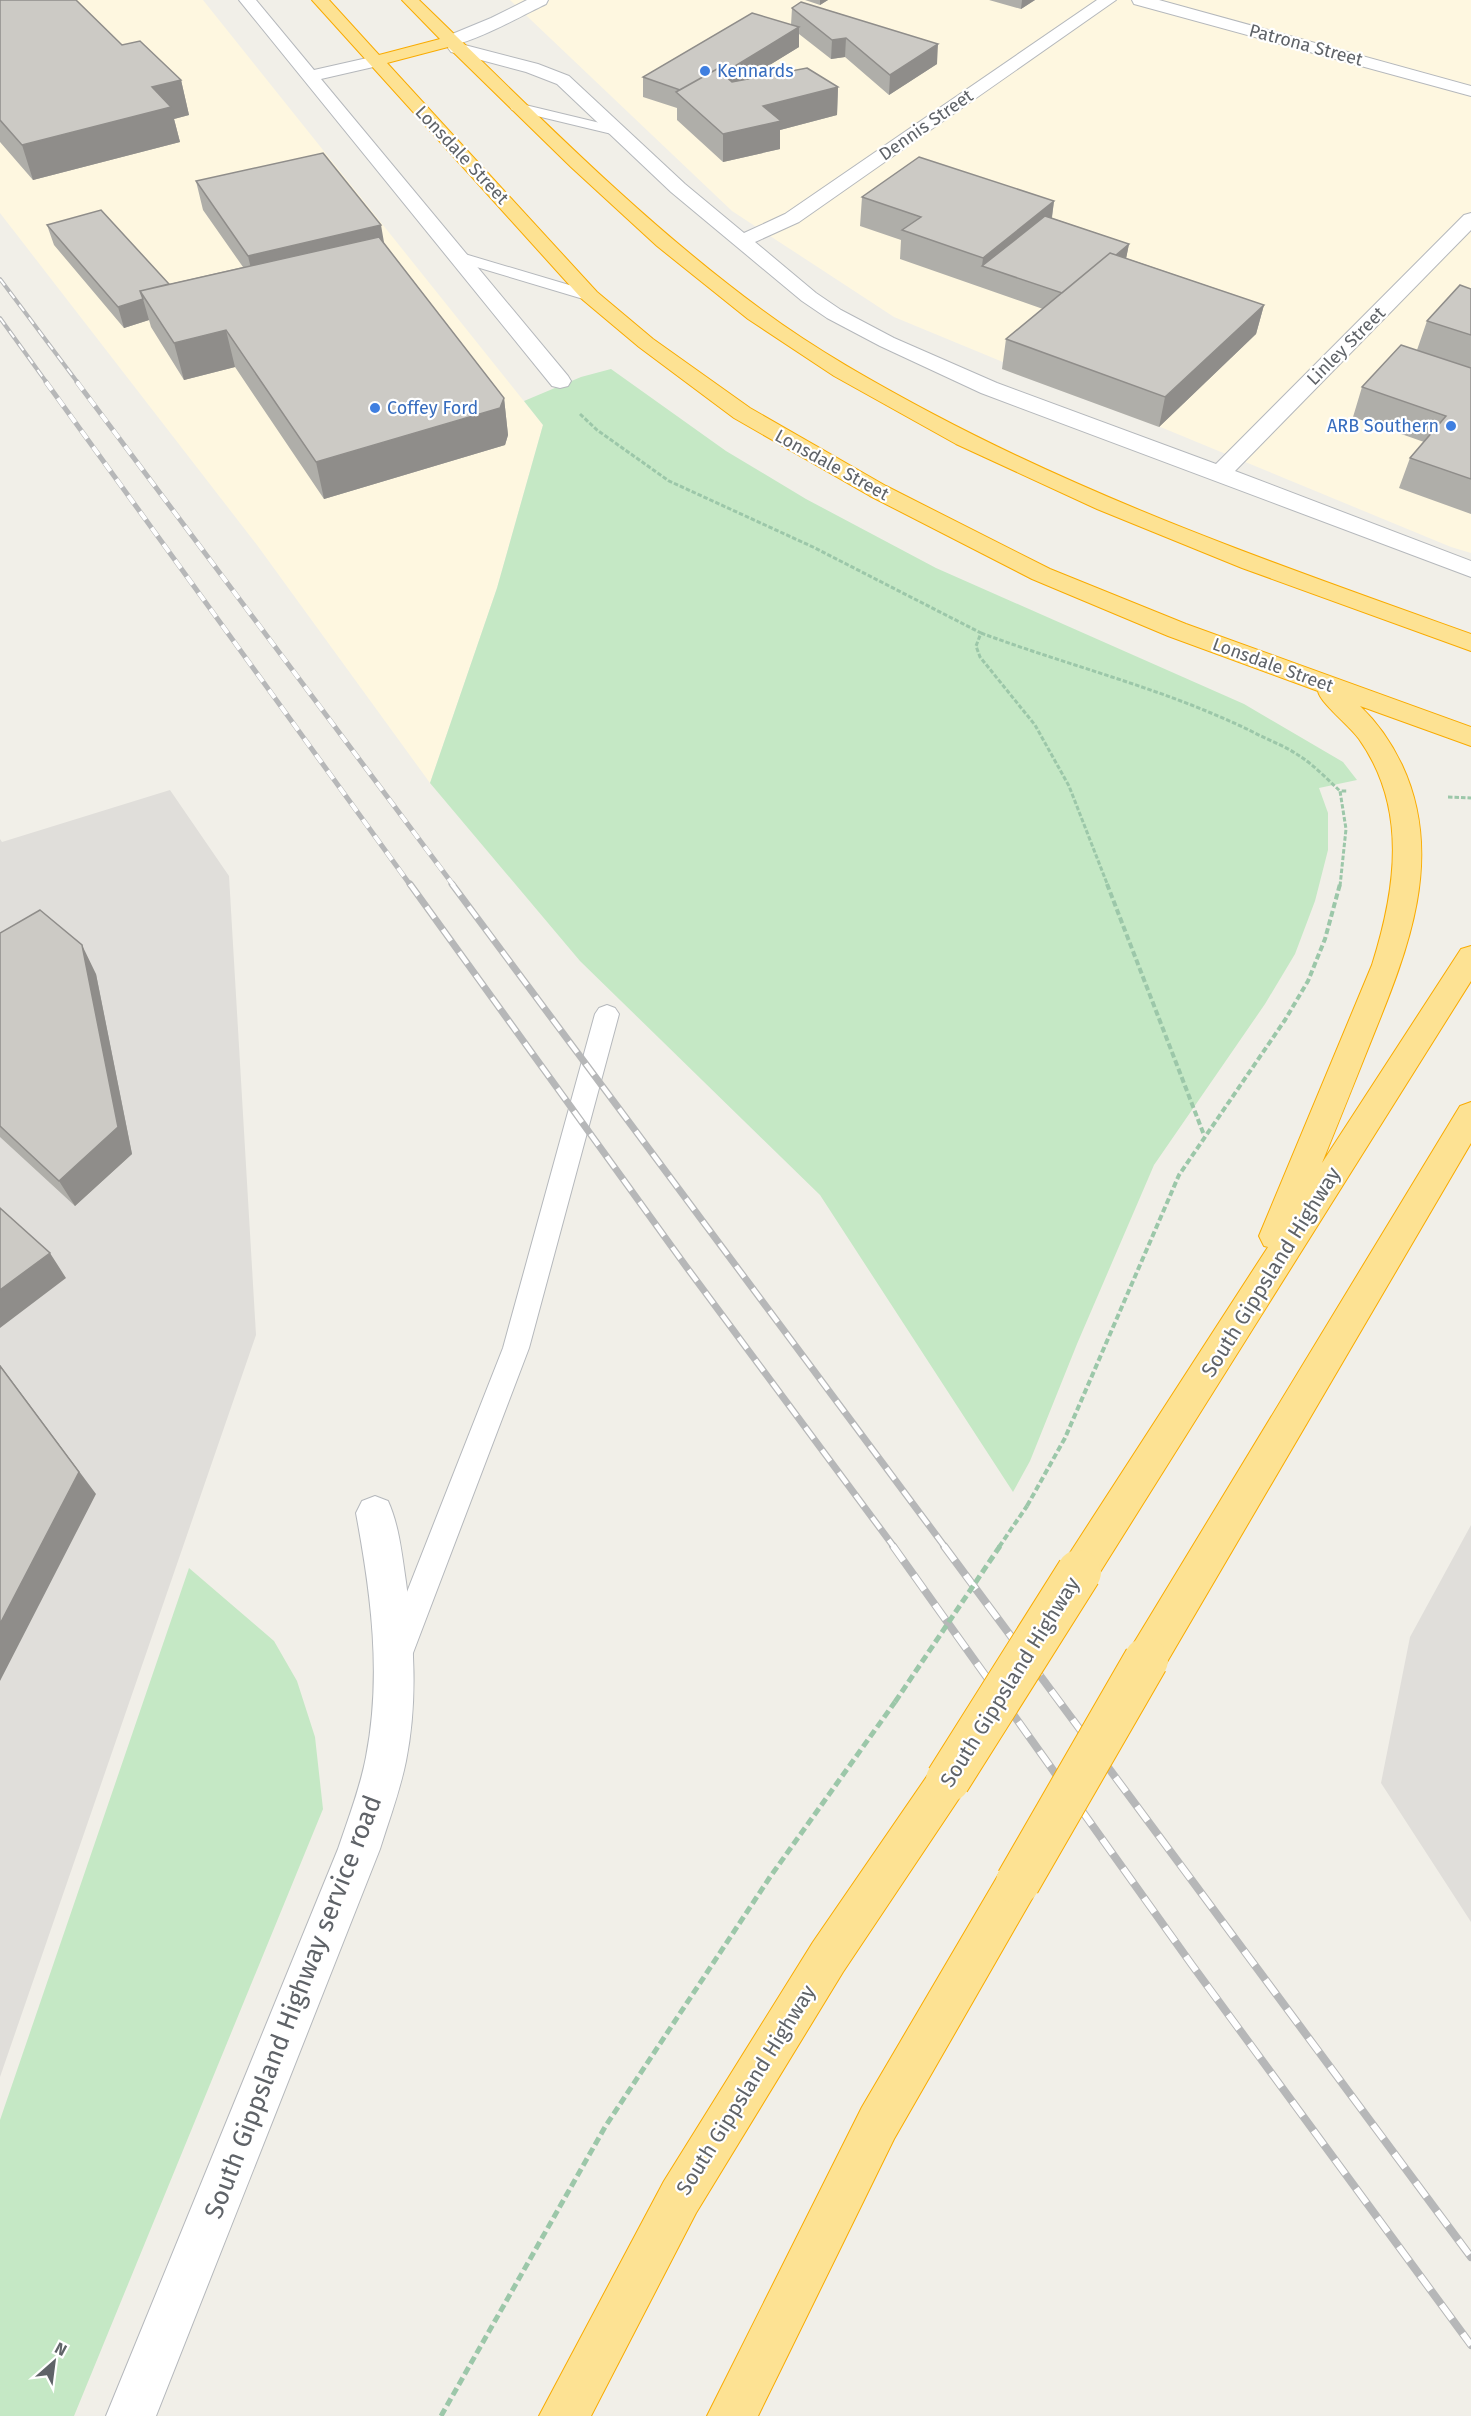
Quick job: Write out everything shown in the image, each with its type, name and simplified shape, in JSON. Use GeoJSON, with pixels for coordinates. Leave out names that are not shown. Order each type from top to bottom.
{"type":"FeatureCollection","features":[{"type":"Feature","properties":{"kind":"highway","name":"Lonsdale Street"},"geometry":{"type":"LineString","coordinates":[[320,0],[590,296],[646,344],[742,413],[908,507],[1041,574],[1177,630],[1471,737]]}},
{"type":"Feature","properties":{"kind":"highway"},"geometry":{"type":"LineString","coordinates":[[410,0],[517,107],[699,272],[757,316],[823,360],[968,441],[1076,494],[1230,555],[1471,643]]}},
{"type":"Feature","properties":{"kind":"highway"},"geometry":{"type":"LineString","coordinates":[[376,61],[438,27]]}},
{"type":"Feature","properties":{"kind":"highway"},"geometry":{"type":"LineString","coordinates":[[376,61],[454,45]]}},
{"type":"Feature","properties":{"kind":"highway"},"geometry":{"type":"LineString","coordinates":[[1245,1314],[1396,938],[1408,887],[1407,835],[1400,793],[1390,766],[1372,735],[1343,703],[1314,680]]}},
{"type":"Feature","properties":{"kind":"highway","name":"South Gippsland Highway"},"geometry":{"type":"LineString","coordinates":[[564,2416],[680,2197],[828,1957],[948,1780],[1471,957]]}},
{"type":"Feature","properties":{"kind":"highway"},"geometry":{"type":"LineString","coordinates":[[732,2416],[878,2123],[1146,1660],[1471,1115]]}},
{"type":"Feature","properties":{"kind":"street"},"geometry":{"type":"LineString","coordinates":[[247,0],[560,381]]}},
{"type":"Feature","properties":{"kind":"street"},"geometry":{"type":"LineString","coordinates":[[454,45],[540,0]]}},
{"type":"Feature","properties":{"kind":"street","name":"Dennis Street"},"geometry":{"type":"LineString","coordinates":[[740,240],[766,231],[792,218],[1108,0]]}},
{"type":"Feature","properties":{"kind":"street","name":"Patrona Street"},"geometry":{"type":"LineString","coordinates":[[1140,0],[1471,91]]}},
{"type":"Feature","properties":{"kind":"street"},"geometry":{"type":"LineString","coordinates":[[438,27],[455,17]]}},
{"type":"Feature","properties":{"kind":"street"},"geometry":{"type":"LineString","coordinates":[[454,45],[556,76],[740,240],[834,314],[913,355],[989,388],[1220,473],[1471,570]]}},
{"type":"Feature","properties":{"kind":"street"},"geometry":{"type":"LineString","coordinates":[[310,76],[376,61]]}},
{"type":"Feature","properties":{"kind":"street","name":"Linley Street"},"geometry":{"type":"LineString","coordinates":[[1220,473],[1471,219]]}},
{"type":"Feature","properties":{"kind":"street","name":"South Gippsland Highway service road"},"geometry":{"type":"LineString","coordinates":[[131,2416],[359,1849],[386,1760],[394,1697],[394,1664],[386,1570],[375,1513]]}},
{"type":"Feature","properties":{"kind":"lane"},"geometry":{"type":"LineString","coordinates":[[517,107],[616,130]]}},
{"type":"Feature","properties":{"kind":"lane"},"geometry":{"type":"LineString","coordinates":[[458,257],[590,296]]}},
{"type":"Feature","properties":{"kind":"lane"},"geometry":{"type":"LineString","coordinates":[[394,1664],[516,1348],[607,1014]]}},
{"type":"Feature","properties":{"kind":"path"},"geometry":{"type":"LineString","coordinates":[[441,2416],[605,2127],[770,1877],[895,1702],[1045,1477],[1065,1438],[1179,1175],[1287,1016],[1308,981],[1326,937],[1338,897],[1347,837],[1346,818],[1340,790],[1299,755],[1228,720],[1168,696],[1094,670],[1040,655],[981,633],[813,547],[669,481],[597,430],[576,409]]}},
{"type":"Feature","properties":{"kind":"path"},"geometry":{"type":"LineString","coordinates":[[981,633],[976,646],[980,657],[1035,725],[1069,786],[1204,1135]]}},
{"type":"Feature","properties":{"kind":"path"},"geometry":{"type":"LineString","coordinates":[[1340,790],[1471,798]]}},
{"type":"Feature","properties":{"kind":"shaded area"},"geometry":{"type":"Polygon","coordinates":[[[0,0],[203,0],[543,425],[497,588],[430,783],[257,545],[0,213],[0,0]]]}},
{"type":"Feature","properties":{"kind":"shaded area"},"geometry":{"type":"Polygon","coordinates":[[[510,0],[1471,0],[1471,553],[1451,547],[894,317],[732,211],[510,0]]]}},
{"type":"Feature","properties":{"kind":"shaded area"},"geometry":{"type":"Polygon","coordinates":[[[170,790],[229,876],[256,1335],[0,2077],[0,839],[2,842],[170,790]]]}},
{"type":"Feature","properties":{"kind":"shaded area"},"geometry":{"type":"Polygon","coordinates":[[[1471,1525],[1471,1922],[1381,1783],[1410,1637],[1471,1525]]]}},
{"type":"Feature","properties":{"kind":"green space"},"geometry":{"type":"Polygon","coordinates":[[[611,369],[726,451],[806,499],[936,568],[1244,704],[1343,762],[1357,780],[1319,788],[1328,813],[1328,850],[1315,901],[1295,954],[1265,1004],[1154,1165],[1077,1344],[1030,1461],[1013,1492],[820,1195],[580,961],[430,783],[497,588],[543,425],[524,401],[581,377],[611,369]]]}},
{"type":"Feature","properties":{"kind":"green space"},"geometry":{"type":"Polygon","coordinates":[[[189,1568],[274,1641],[297,1681],[315,1737],[323,1809],[74,2416],[0,2416],[0,2120],[189,1568]]]}},
{"type":"Feature","properties":{"kind":"building"},"geometry":{"type":"Polygon","coordinates":[[[0,0],[76,0],[122,45],[140,41],[181,80],[152,87],[171,107],[22,145],[0,120],[0,0]]]}},
{"type":"Feature","properties":{"kind":"building"},"geometry":{"type":"Polygon","coordinates":[[[801,2],[938,44],[890,75],[846,38],[832,40],[792,8],[801,2]]]}},
{"type":"Feature","properties":{"kind":"building"},"geometry":{"type":"Polygon","coordinates":[[[752,13],[799,27],[722,74],[717,69],[680,90],[643,77],[752,13]]]}},
{"type":"Feature","properties":{"kind":"building"},"geometry":{"type":"Polygon","coordinates":[[[807,68],[838,87],[763,106],[781,121],[723,134],[676,92],[717,69],[732,82],[807,68]]]}},
{"type":"Feature","properties":{"kind":"building"},"geometry":{"type":"Polygon","coordinates":[[[323,153],[381,225],[248,256],[196,181],[323,153]]]}},
{"type":"Feature","properties":{"kind":"building"},"geometry":{"type":"Polygon","coordinates":[[[919,157],[1054,201],[983,258],[902,230],[921,217],[862,197],[919,157]]]}},
{"type":"Feature","properties":{"kind":"building"},"geometry":{"type":"Polygon","coordinates":[[[101,210],[169,284],[140,291],[143,299],[118,307],[47,225],[101,210]]]}},
{"type":"Feature","properties":{"kind":"building"},"geometry":{"type":"Polygon","coordinates":[[[1045,216],[1129,244],[1116,255],[1110,253],[1062,293],[982,266],[1045,216]]]}},
{"type":"Feature","properties":{"kind":"building","name":"Coffey Ford"},"geometry":{"type":"Polygon","coordinates":[[[379,237],[504,398],[500,408],[316,462],[226,330],[174,343],[140,291],[379,237]]]}},
{"type":"Feature","properties":{"kind":"building"},"geometry":{"type":"Polygon","coordinates":[[[1110,253],[1264,305],[1165,397],[1006,339],[1110,253]]]}},
{"type":"Feature","properties":{"kind":"building"},"geometry":{"type":"Polygon","coordinates":[[[1460,285],[1471,289],[1471,335],[1427,321],[1460,285]]]}},
{"type":"Feature","properties":{"kind":"building"},"geometry":{"type":"Polygon","coordinates":[[[1401,345],[1471,368],[1471,479],[1410,458],[1446,416],[1362,387],[1401,345]]]}},
{"type":"Feature","properties":{"kind":"building"},"geometry":{"type":"Polygon","coordinates":[[[40,910],[82,945],[118,1127],[59,1181],[0,1126],[0,933],[40,910]]]}},
{"type":"Feature","properties":{"kind":"building"},"geometry":{"type":"Polygon","coordinates":[[[0,1208],[50,1253],[0,1290],[0,1208]]]}},
{"type":"Feature","properties":{"kind":"building"},"geometry":{"type":"Polygon","coordinates":[[[0,1366],[79,1472],[0,1624],[0,1366]]]}},
{"type":"Feature","properties":{"kind":"railway"},"geometry":{"type":"LineString","coordinates":[[0,279],[78,383]]}},
{"type":"Feature","properties":{"kind":"railway"},"geometry":{"type":"LineString","coordinates":[[0,318],[47,383]]}},
{"type":"Feature","properties":{"kind":"railway"},"geometry":{"type":"LineString","coordinates":[[46,382],[411,886]]}},
{"type":"Feature","properties":{"kind":"railway"},"geometry":{"type":"LineString","coordinates":[[77,382],[454,886]]}},
{"type":"Feature","properties":{"kind":"railway"},"geometry":{"type":"LineString","coordinates":[[410,884],[685,1265],[894,1547]]}},
{"type":"Feature","properties":{"kind":"railway"},"geometry":{"type":"LineString","coordinates":[[452,884],[945,1547]]}},
{"type":"Feature","properties":{"kind":"railway"},"geometry":{"type":"LineString","coordinates":[[893,1546],[1192,1965],[1471,2345]]}},
{"type":"Feature","properties":{"kind":"railway"},"geometry":{"type":"LineString","coordinates":[[944,1546],[1471,2257]]}},
{"type":"Feature","properties":{"kind":"place","name":"Kennards"},"geometry":{"type":"Point","coordinates":[705,71]}},
{"type":"Feature","properties":{"kind":"place","name":"Coffey Ford"},"geometry":{"type":"Point","coordinates":[375,408]}},
{"type":"Feature","properties":{"kind":"place","name":"ARB Southern"},"geometry":{"type":"Point","coordinates":[1451,426]}}]}
